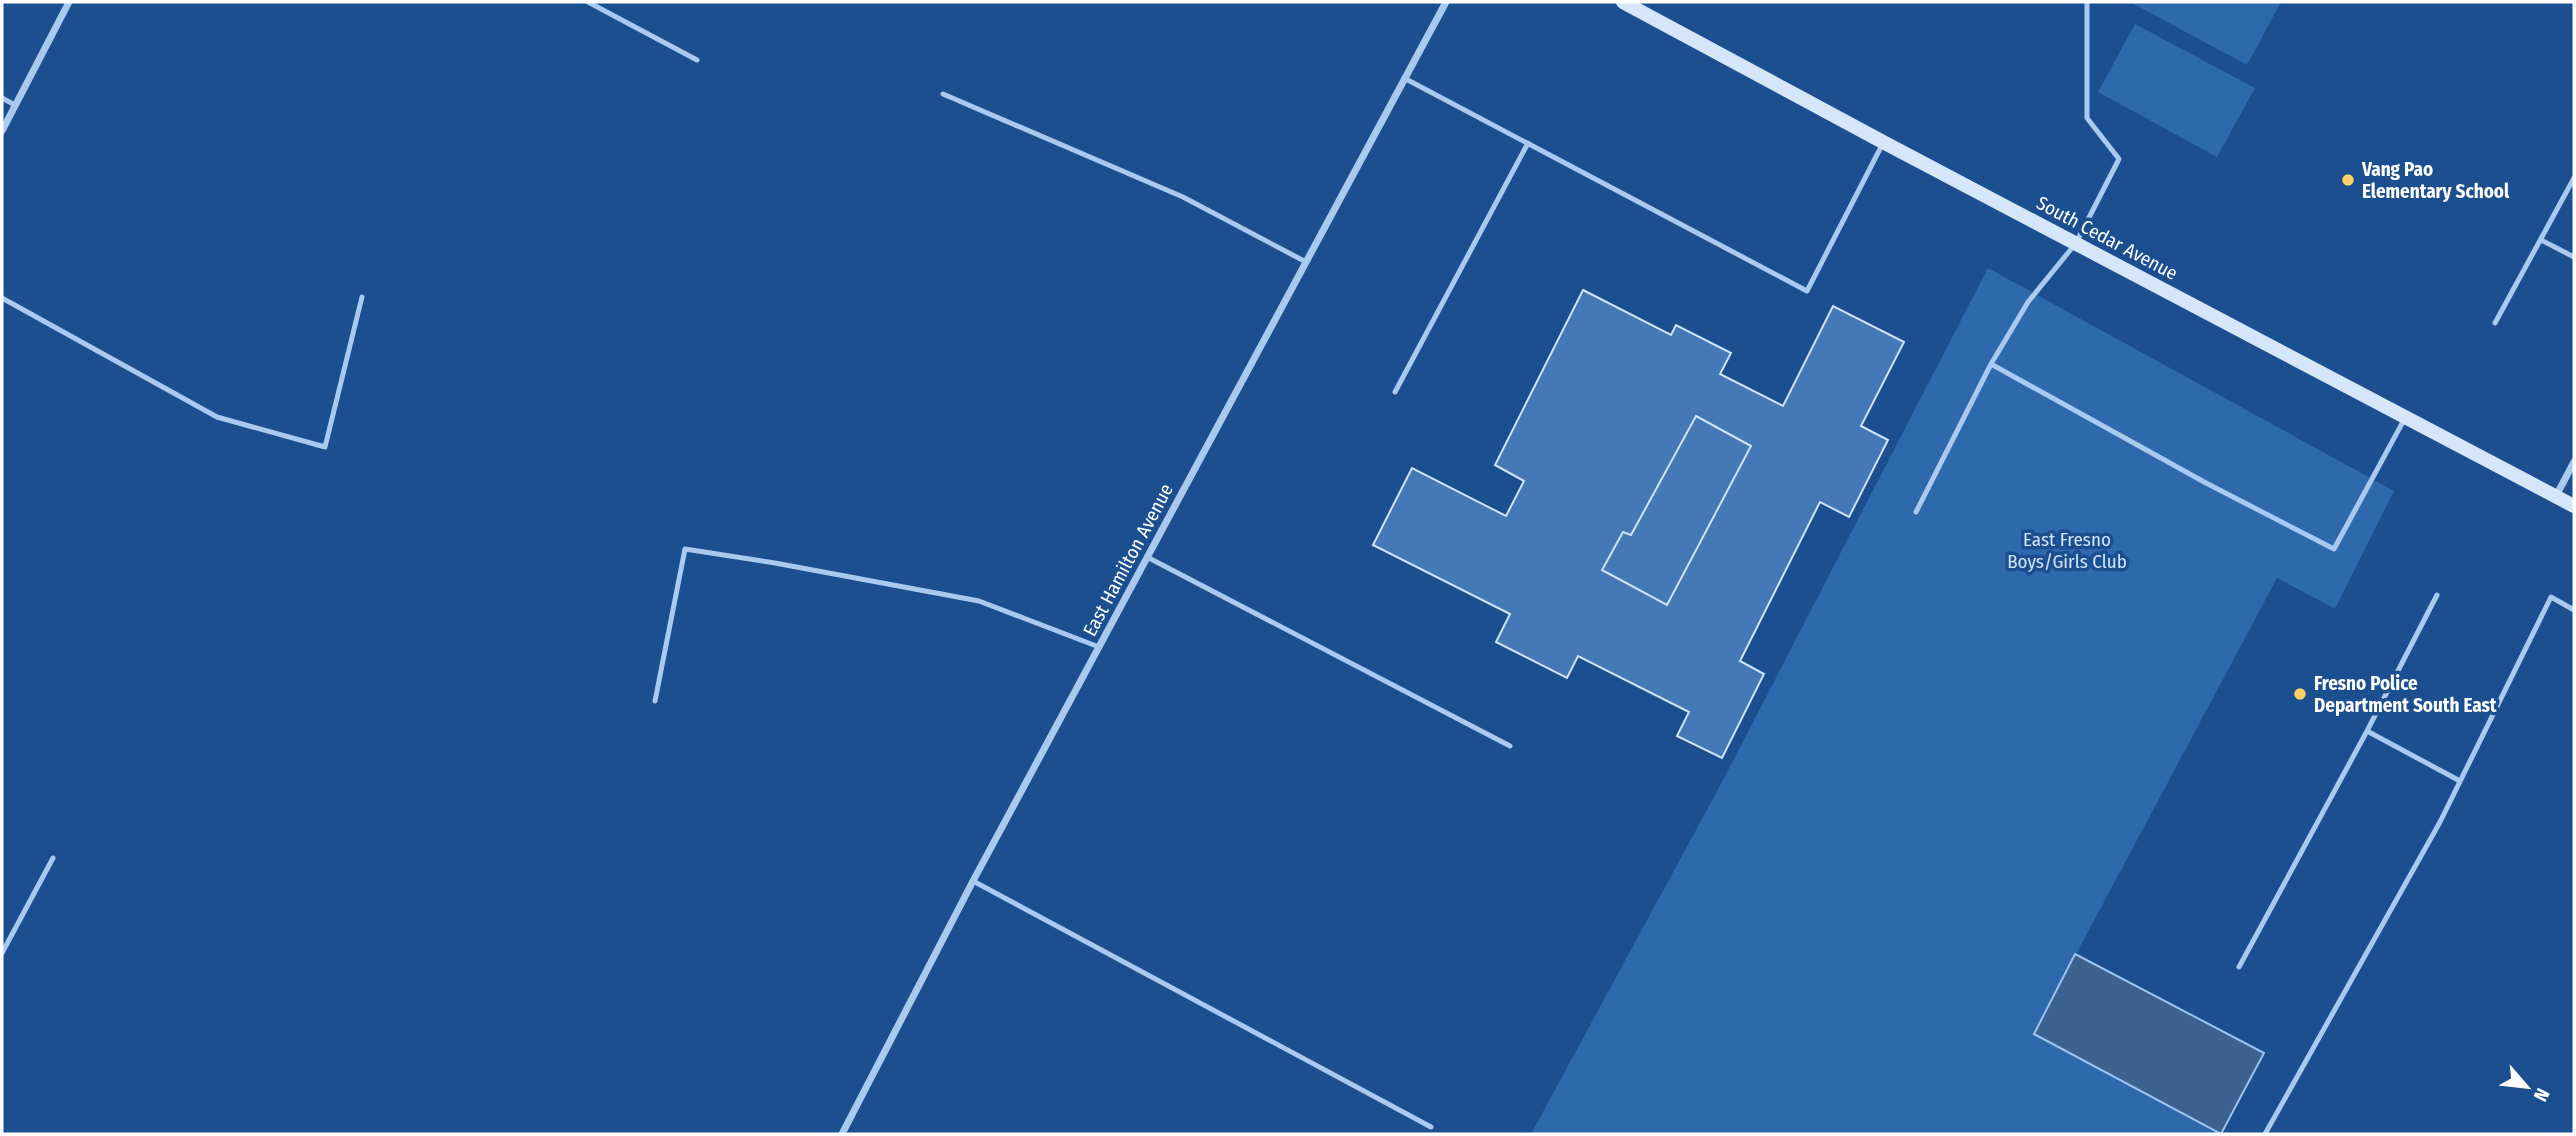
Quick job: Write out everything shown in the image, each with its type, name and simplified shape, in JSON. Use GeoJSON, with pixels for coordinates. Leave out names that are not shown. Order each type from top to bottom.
{"type":"FeatureCollection","features":[{"type":"Feature","properties":{"kind":"main road","name":"South Cedar Avenue"},"geometry":{"type":"LineString","coordinates":[[1623,2],[2574,506]]}},
{"type":"Feature","properties":{"kind":"street"},"geometry":{"type":"LineString","coordinates":[[2,131],[69,2]]}},
{"type":"Feature","properties":{"kind":"street","name":"East Hamilton Avenue"},"geometry":{"type":"LineString","coordinates":[[842,1134],[973,881],[1446,2]]}},
{"type":"Feature","properties":{"kind":"street"},"geometry":{"type":"LineString","coordinates":[[2556,496],[2574,463]]}},
{"type":"Feature","properties":{"kind":"lane"},"geometry":{"type":"LineString","coordinates":[[588,2],[697,60]]}},
{"type":"Feature","properties":{"kind":"lane"},"geometry":{"type":"LineString","coordinates":[[1916,512],[1991,363],[2028,302],[2076,243],[2119,159],[2087,118],[2087,2]]}},
{"type":"Feature","properties":{"kind":"lane"},"geometry":{"type":"LineString","coordinates":[[1404,78],[1807,291],[1883,142]]}},
{"type":"Feature","properties":{"kind":"lane"},"geometry":{"type":"LineString","coordinates":[[943,94],[1183,197],[1306,262]]}},
{"type":"Feature","properties":{"kind":"lane"},"geometry":{"type":"LineString","coordinates":[[2,98],[15,105]]}},
{"type":"Feature","properties":{"kind":"lane"},"geometry":{"type":"LineString","coordinates":[[1395,392],[1528,143]]}},
{"type":"Feature","properties":{"kind":"lane"},"geometry":{"type":"LineString","coordinates":[[2495,323],[2574,178]]}},
{"type":"Feature","properties":{"kind":"lane"},"geometry":{"type":"LineString","coordinates":[[2540,240],[2574,257]]}},
{"type":"Feature","properties":{"kind":"lane"},"geometry":{"type":"LineString","coordinates":[[2,298],[217,417],[325,447],[362,297]]}},
{"type":"Feature","properties":{"kind":"lane"},"geometry":{"type":"LineString","coordinates":[[1991,363],[2183,471],[2334,549],[2406,417]]}},
{"type":"Feature","properties":{"kind":"lane"},"geometry":{"type":"LineString","coordinates":[[655,701],[685,549],[979,601],[1099,647]]}},
{"type":"Feature","properties":{"kind":"lane"},"geometry":{"type":"LineString","coordinates":[[1147,557],[1510,746]]}},
{"type":"Feature","properties":{"kind":"lane"},"geometry":{"type":"LineString","coordinates":[[2239,967],[2367,731],[2437,595]]}},
{"type":"Feature","properties":{"kind":"lane"},"geometry":{"type":"LineString","coordinates":[[2265,1134],[2433,834],[2551,597],[2574,610]]}},
{"type":"Feature","properties":{"kind":"lane"},"geometry":{"type":"LineString","coordinates":[[2367,731],[2460,781]]}},
{"type":"Feature","properties":{"kind":"lane"},"geometry":{"type":"LineString","coordinates":[[2,953],[53,858]]}},
{"type":"Feature","properties":{"kind":"lane"},"geometry":{"type":"LineString","coordinates":[[973,881],[1432,1127]]}},
{"type":"Feature","properties":{"kind":"green space"},"geometry":{"type":"Polygon","coordinates":[[[2130,2],[2281,2],[2247,65],[2130,2]]]}},
{"type":"Feature","properties":{"kind":"green space"},"geometry":{"type":"Polygon","coordinates":[[[2135,24],[2255,88],[2217,157],[2098,92],[2135,24]]]}},
{"type":"Feature","properties":{"kind":"green space","name":"East Fresno Boys/Girls Club"},"geometry":{"type":"Polygon","coordinates":[[[1988,268],[2394,491],[2335,609],[2277,578],[2034,1033],[2221,1134],[1531,1134],[1722,782],[1988,268]]]}},
{"type":"Feature","properties":{"kind":"shaded area"},"geometry":{"type":"Polygon","coordinates":[[[2075,954],[2264,1053],[2221,1134],[2034,1034],[2075,954]]]}},
{"type":"Feature","properties":{"kind":"building"},"geometry":{"type":"Polygon","coordinates":[[[1583,290],[1671,335],[1676,325],[1731,353],[1720,374],[1783,406],[1833,306],[1904,342],[1861,426],[1888,440],[1849,517],[1820,502],[1740,661],[1764,674],[1722,758],[1677,736],[1689,712],[1578,656],[1567,678],[1496,642],[1510,614],[1373,545],[1412,468],[1506,516],[1524,481],[1495,465],[1583,290]],[[1696,416],[1631,535],[1623,532],[1602,570],[1667,605],[1751,446],[1696,416]]]}},
{"type":"Feature","properties":{"kind":"building"},"geometry":{"type":"Polygon","coordinates":[[[1696,416],[1751,446],[1667,605],[1602,570],[1623,532],[1631,535],[1696,416]]]}},
{"type":"Feature","properties":{"kind":"place","name":"Vang Pao Elementary School"},"geometry":{"type":"Point","coordinates":[2348,180]}},
{"type":"Feature","properties":{"kind":"place","name":"Fresno Police Department South East"},"geometry":{"type":"Point","coordinates":[2300,694]}}]}
